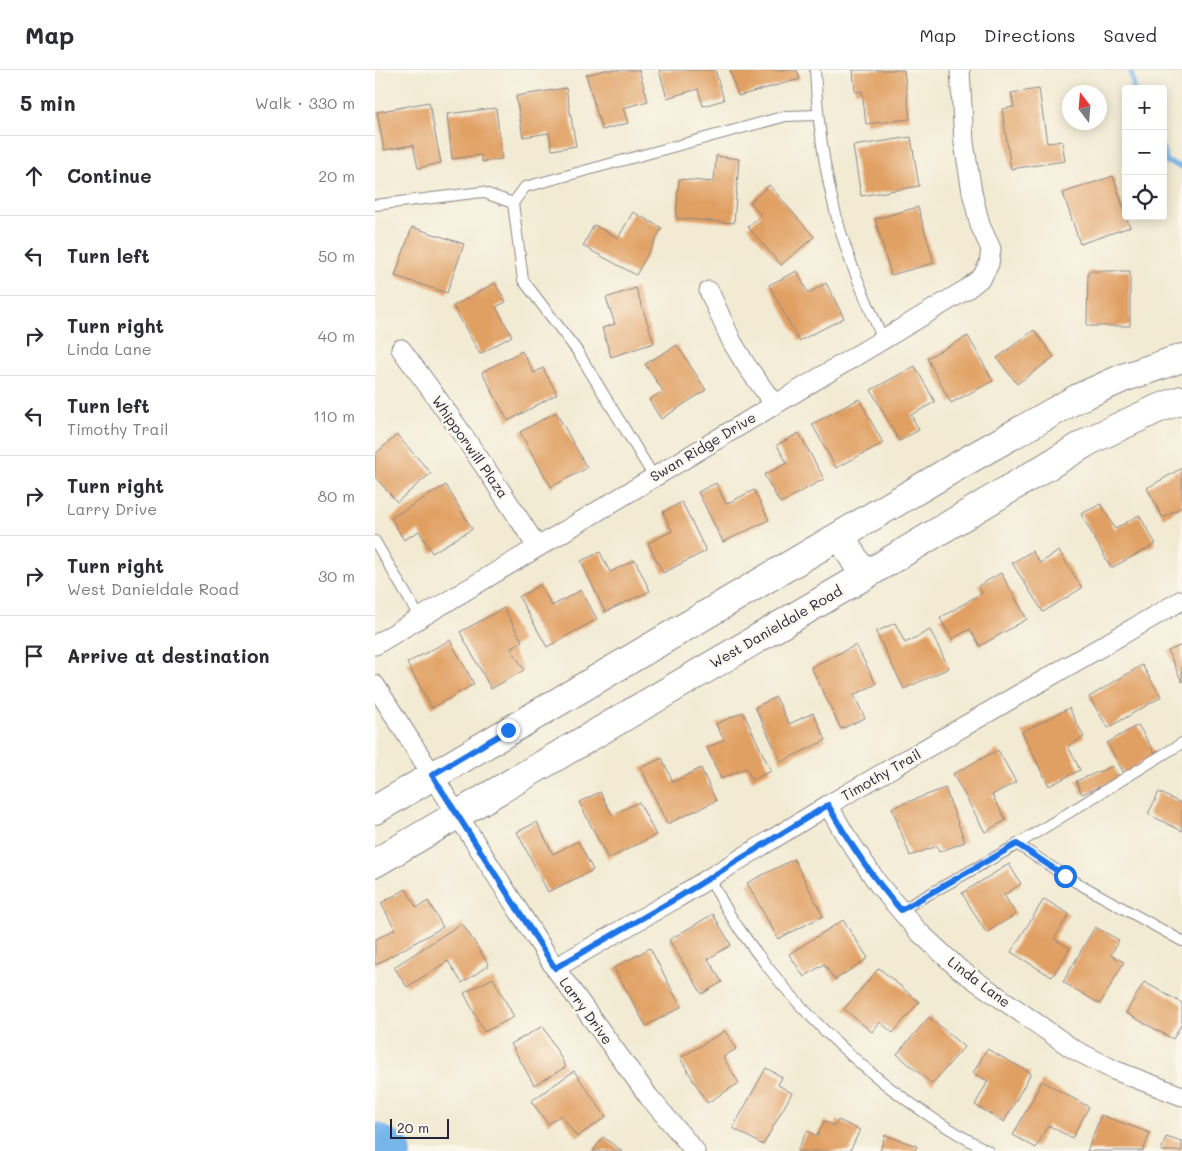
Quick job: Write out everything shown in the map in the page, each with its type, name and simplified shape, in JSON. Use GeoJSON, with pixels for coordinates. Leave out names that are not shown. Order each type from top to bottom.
{"type":"FeatureCollection","features":[{"type":"Feature","properties":{"kind":"main road"},"geometry":{"type":"LineString","coordinates":[[375,810],[961,464],[1078,398],[1123,378],[1182,358]]}},
{"type":"Feature","properties":{"kind":"main road","name":"West Danieldale Road"},"geometry":{"type":"LineString","coordinates":[[375,863],[864,576],[1091,440],[1157,409],[1182,400]]}},
{"type":"Feature","properties":{"kind":"main road"},"geometry":{"type":"LineString","coordinates":[[841,536],[864,576]]}},
{"type":"Feature","properties":{"kind":"street","name":"Swan Ridge Drive"},"geometry":{"type":"LineString","coordinates":[[375,645],[883,340],[967,289],[982,277],[989,264],[991,249],[979,225],[972,192],[964,143],[961,70]]}},
{"type":"Feature","properties":{"kind":"street"},"geometry":{"type":"LineString","coordinates":[[709,291],[737,350],[774,404]]}},
{"type":"Feature","properties":{"kind":"street","name":"Whipporwill Plaza"},"geometry":{"type":"LineString","coordinates":[[401,349],[493,477],[537,546]]}},
{"type":"Feature","properties":{"kind":"street","name":"Timothy Trail"},"geometry":{"type":"LineString","coordinates":[[555,968],[709,878],[828,805],[1182,600]]}},
{"type":"Feature","properties":{"kind":"street","name":"Larry Drive"},"geometry":{"type":"LineString","coordinates":[[375,685],[555,968],[649,1097],[695,1151]]}},
{"type":"Feature","properties":{"kind":"street","name":"Linda Lane"},"geometry":{"type":"LineString","coordinates":[[828,805],[874,878],[917,930],[959,969],[1073,1049],[1114,1070],[1182,1096]]}},
{"type":"Feature","properties":{"kind":"lane"},"geometry":{"type":"LineString","coordinates":[[815,70],[817,115],[831,195],[847,251],[883,340]]}},
{"type":"Feature","properties":{"kind":"lane"},"geometry":{"type":"LineString","coordinates":[[653,477],[578,352],[523,280],[513,204],[525,187],[786,116],[817,115]]}},
{"type":"Feature","properties":{"kind":"lane"},"geometry":{"type":"LineString","coordinates":[[375,205],[482,192],[513,204]]}},
{"type":"Feature","properties":{"kind":"lane"},"geometry":{"type":"LineString","coordinates":[[375,541],[420,618]]}},
{"type":"Feature","properties":{"kind":"lane"},"geometry":{"type":"LineString","coordinates":[[901,910],[1017,844],[1182,744]]}},
{"type":"Feature","properties":{"kind":"lane"},"geometry":{"type":"LineString","coordinates":[[1017,844],[1065,876],[1182,941]]}},
{"type":"Feature","properties":{"kind":"lane"},"geometry":{"type":"LineString","coordinates":[[709,878],[737,926],[775,977],[834,1041],[889,1088],[966,1139],[988,1151]]}},
{"type":"Feature","properties":{"kind":"building"},"geometry":{"type":"Polygon","coordinates":[[[605,70],[639,70],[648,101],[623,108],[628,123],[602,130],[586,75],[605,70]]]}},
{"type":"Feature","properties":{"kind":"building"},"geometry":{"type":"Polygon","coordinates":[[[659,70],[715,70],[724,100],[703,106],[698,89],[667,98],[659,70]]]}},
{"type":"Feature","properties":{"kind":"building"},"geometry":{"type":"Polygon","coordinates":[[[730,70],[797,70],[800,79],[738,96],[730,70]]]}},
{"type":"Feature","properties":{"kind":"building"},"geometry":{"type":"Polygon","coordinates":[[[853,70],[904,70],[910,119],[866,124],[862,91],[855,92],[853,70]]]}},
{"type":"Feature","properties":{"kind":"building"},"geometry":{"type":"Polygon","coordinates":[[[566,88],[576,146],[552,150],[549,133],[523,137],[516,96],[566,88]]]}},
{"type":"Feature","properties":{"kind":"building"},"geometry":{"type":"Polygon","coordinates":[[[1039,89],[1047,143],[1062,141],[1065,161],[1011,169],[1002,109],[1014,107],[1011,93],[1039,89]]]}},
{"type":"Feature","properties":{"kind":"building"},"geometry":{"type":"Polygon","coordinates":[[[429,102],[441,163],[418,168],[413,145],[384,150],[377,112],[429,102]]]}},
{"type":"Feature","properties":{"kind":"building"},"geometry":{"type":"Polygon","coordinates":[[[496,108],[502,159],[482,162],[481,155],[452,159],[447,114],[496,108]]]}},
{"type":"Feature","properties":{"kind":"building"},"geometry":{"type":"Polygon","coordinates":[[[911,137],[919,186],[861,196],[853,146],[911,137]]]}},
{"type":"Feature","properties":{"kind":"building"},"geometry":{"type":"Polygon","coordinates":[[[716,156],[739,159],[734,223],[676,218],[679,179],[714,182],[716,156]]]}},
{"type":"Feature","properties":{"kind":"building"},"geometry":{"type":"Polygon","coordinates":[[[1113,176],[1122,203],[1122,220],[1128,220],[1130,227],[1080,244],[1063,193],[1113,176]]]}},
{"type":"Feature","properties":{"kind":"building"},"geometry":{"type":"Polygon","coordinates":[[[769,185],[814,237],[781,265],[748,227],[761,215],[750,202],[769,185]]]}},
{"type":"Feature","properties":{"kind":"building"},"geometry":{"type":"Polygon","coordinates":[[[918,207],[934,263],[891,275],[875,219],[918,207]]]}},
{"type":"Feature","properties":{"kind":"building"},"geometry":{"type":"Polygon","coordinates":[[[633,212],[662,228],[636,275],[583,246],[594,225],[618,238],[633,212]]]}},
{"type":"Feature","properties":{"kind":"building"},"geometry":{"type":"Polygon","coordinates":[[[412,227],[464,244],[447,293],[395,276],[412,227]]]}},
{"type":"Feature","properties":{"kind":"building"},"geometry":{"type":"Polygon","coordinates":[[[797,271],[808,293],[826,283],[844,318],[799,341],[769,285],[797,271]]]}},
{"type":"Feature","properties":{"kind":"building"},"geometry":{"type":"Polygon","coordinates":[[[1088,271],[1130,271],[1130,326],[1087,326],[1088,271]]]}},
{"type":"Feature","properties":{"kind":"building"},"geometry":{"type":"Polygon","coordinates":[[[495,283],[506,302],[496,307],[512,336],[480,354],[453,306],[495,283]]]}},
{"type":"Feature","properties":{"kind":"building"},"geometry":{"type":"Polygon","coordinates":[[[636,288],[654,343],[611,357],[602,328],[615,324],[606,298],[636,288]]]}},
{"type":"Feature","properties":{"kind":"building"},"geometry":{"type":"Polygon","coordinates":[[[1034,330],[1054,357],[1017,384],[997,358],[1034,330]]]}},
{"type":"Feature","properties":{"kind":"building"},"geometry":{"type":"Polygon","coordinates":[[[968,336],[993,381],[951,403],[927,358],[968,336]]]}},
{"type":"Feature","properties":{"kind":"building"},"geometry":{"type":"Polygon","coordinates":[[[677,345],[706,390],[661,419],[649,400],[663,391],[645,364],[677,345]]]}},
{"type":"Feature","properties":{"kind":"building"},"geometry":{"type":"Polygon","coordinates":[[[522,351],[534,373],[543,368],[557,394],[508,421],[482,372],[522,351]]]}},
{"type":"Feature","properties":{"kind":"building"},"geometry":{"type":"Polygon","coordinates":[[[915,366],[935,402],[911,415],[919,430],[899,441],[871,390],[915,366]]]}},
{"type":"Feature","properties":{"kind":"building"},"geometry":{"type":"Polygon","coordinates":[[[859,399],[883,443],[836,468],[812,424],[859,399]]]}},
{"type":"Feature","properties":{"kind":"building"},"geometry":{"type":"Polygon","coordinates":[[[556,412],[587,468],[551,487],[520,432],[556,412]]]}},
{"type":"Feature","properties":{"kind":"building"},"geometry":{"type":"Polygon","coordinates":[[[799,433],[824,479],[780,503],[764,475],[787,463],[777,445],[799,433]]]}},
{"type":"Feature","properties":{"kind":"building"},"geometry":{"type":"Polygon","coordinates":[[[397,435],[431,473],[397,502],[375,477],[375,454],[397,435]]]}},
{"type":"Feature","properties":{"kind":"building"},"geometry":{"type":"Polygon","coordinates":[[[1182,468],[1182,507],[1163,518],[1147,488],[1182,468]]]}},
{"type":"Feature","properties":{"kind":"building"},"geometry":{"type":"Polygon","coordinates":[[[716,483],[726,504],[754,490],[769,520],[723,542],[698,492],[716,483]]]}},
{"type":"Feature","properties":{"kind":"building"},"geometry":{"type":"Polygon","coordinates":[[[446,485],[472,529],[432,553],[419,531],[404,540],[391,518],[446,485]]]}},
{"type":"Feature","properties":{"kind":"building"},"geometry":{"type":"Polygon","coordinates":[[[682,502],[706,551],[663,573],[648,543],[672,531],[663,512],[682,502]]]}},
{"type":"Feature","properties":{"kind":"building"},"geometry":{"type":"Polygon","coordinates":[[[1101,504],[1115,529],[1139,515],[1156,544],[1111,568],[1081,514],[1101,504]]]}},
{"type":"Feature","properties":{"kind":"building"},"geometry":{"type":"Polygon","coordinates":[[[1032,551],[1040,563],[1059,551],[1082,588],[1043,612],[1012,563],[1032,551]]]}},
{"type":"Feature","properties":{"kind":"building"},"geometry":{"type":"Polygon","coordinates":[[[600,552],[610,572],[635,560],[650,591],[605,612],[581,561],[600,552]]]}},
{"type":"Feature","properties":{"kind":"building"},"geometry":{"type":"Polygon","coordinates":[[[1001,573],[1027,619],[980,646],[970,629],[952,639],[940,618],[982,593],[978,586],[1001,573]]]}},
{"type":"Feature","properties":{"kind":"building"},"geometry":{"type":"Polygon","coordinates":[[[540,585],[552,606],[581,590],[597,619],[547,647],[519,597],[540,585]]]}},
{"type":"Feature","properties":{"kind":"building"},"geometry":{"type":"Polygon","coordinates":[[[504,608],[522,641],[511,648],[524,670],[491,689],[460,632],[504,608]]]}},
{"type":"Feature","properties":{"kind":"building"},"geometry":{"type":"Polygon","coordinates":[[[895,623],[905,643],[930,630],[949,668],[904,689],[876,632],[895,623]]]}},
{"type":"Feature","properties":{"kind":"building"},"geometry":{"type":"Polygon","coordinates":[[[450,640],[474,684],[432,708],[407,663],[450,640]]]}},
{"type":"Feature","properties":{"kind":"building"},"geometry":{"type":"Polygon","coordinates":[[[856,645],[876,684],[854,695],[865,718],[841,729],[811,667],[856,645]]]}},
{"type":"Feature","properties":{"kind":"building"},"geometry":{"type":"Polygon","coordinates":[[[1182,645],[1182,682],[1168,651],[1182,645]]]}},
{"type":"Feature","properties":{"kind":"building"},"geometry":{"type":"Polygon","coordinates":[[[1142,665],[1161,697],[1108,728],[1089,697],[1142,665]]]}},
{"type":"Feature","properties":{"kind":"building"},"geometry":{"type":"Polygon","coordinates":[[[776,697],[789,724],[813,713],[826,740],[781,762],[755,707],[776,697]]]}},
{"type":"Feature","properties":{"kind":"building"},"geometry":{"type":"Polygon","coordinates":[[[1069,708],[1084,737],[1068,746],[1080,770],[1049,786],[1022,732],[1069,708]]]}},
{"type":"Feature","properties":{"kind":"building"},"geometry":{"type":"Polygon","coordinates":[[[743,712],[771,771],[752,780],[746,768],[721,779],[707,748],[724,740],[716,724],[743,712]]]}},
{"type":"Feature","properties":{"kind":"building"},"geometry":{"type":"Polygon","coordinates":[[[1138,725],[1156,755],[1124,773],[1107,743],[1138,725]]]}},
{"type":"Feature","properties":{"kind":"building"},"geometry":{"type":"Polygon","coordinates":[[[998,750],[1016,782],[992,795],[1006,820],[985,832],[953,774],[998,750]]]}},
{"type":"Feature","properties":{"kind":"building"},"geometry":{"type":"Polygon","coordinates":[[[662,758],[673,782],[701,768],[716,801],[667,824],[641,768],[662,758]]]}},
{"type":"Feature","properties":{"kind":"building"},"geometry":{"type":"Polygon","coordinates":[[[1113,766],[1119,779],[1082,794],[1076,781],[1113,766]]]}},
{"type":"Feature","properties":{"kind":"building"},"geometry":{"type":"Polygon","coordinates":[[[945,788],[965,842],[939,852],[937,846],[910,856],[892,808],[945,788]]]}},
{"type":"Feature","properties":{"kind":"building"},"geometry":{"type":"Polygon","coordinates":[[[600,792],[612,815],[639,802],[656,835],[608,859],[579,802],[600,792]]]}},
{"type":"Feature","properties":{"kind":"building"},"geometry":{"type":"Polygon","coordinates":[[[1159,792],[1180,803],[1182,798],[1182,831],[1148,814],[1159,792]]]}},
{"type":"Feature","properties":{"kind":"building"},"geometry":{"type":"Polygon","coordinates":[[[537,822],[553,854],[578,841],[593,870],[548,892],[517,832],[537,822]]]}},
{"type":"Feature","properties":{"kind":"building"},"geometry":{"type":"Polygon","coordinates":[[[794,859],[823,916],[778,939],[747,883],[794,859]]]}},
{"type":"Feature","properties":{"kind":"building"},"geometry":{"type":"Polygon","coordinates":[[[1009,864],[1021,884],[1004,895],[1016,914],[986,933],[962,893],[1009,864]]]}},
{"type":"Feature","properties":{"kind":"building"},"geometry":{"type":"Polygon","coordinates":[[[406,889],[417,908],[428,901],[443,927],[375,965],[375,940],[395,929],[381,903],[406,889]]]}},
{"type":"Feature","properties":{"kind":"building"},"geometry":{"type":"Polygon","coordinates":[[[1044,899],[1069,914],[1054,939],[1070,948],[1052,977],[1011,952],[1044,899]]]}},
{"type":"Feature","properties":{"kind":"building"},"geometry":{"type":"Polygon","coordinates":[[[713,914],[731,945],[708,959],[722,982],[702,994],[669,940],[713,914]]]}},
{"type":"Feature","properties":{"kind":"building"},"geometry":{"type":"Polygon","coordinates":[[[843,920],[868,958],[835,980],[824,964],[804,977],[789,954],[843,920]]]}},
{"type":"Feature","properties":{"kind":"building"},"geometry":{"type":"Polygon","coordinates":[[[462,923],[489,965],[462,983],[448,961],[407,987],[394,967],[462,923]]]}},
{"type":"Feature","properties":{"kind":"building"},"geometry":{"type":"Polygon","coordinates":[[[1095,927],[1119,940],[1111,955],[1124,962],[1100,1004],[1063,982],[1095,927]]]}},
{"type":"Feature","properties":{"kind":"building"},"geometry":{"type":"Polygon","coordinates":[[[650,948],[681,1007],[646,1026],[614,968],[650,948]]]}},
{"type":"Feature","properties":{"kind":"building"},"geometry":{"type":"Polygon","coordinates":[[[879,968],[919,1002],[893,1033],[880,1022],[872,1032],[844,1009],[879,968]]]}},
{"type":"Feature","properties":{"kind":"building"},"geometry":{"type":"Polygon","coordinates":[[[493,978],[514,1017],[484,1032],[464,993],[493,978]]]}},
{"type":"Feature","properties":{"kind":"building"},"geometry":{"type":"Polygon","coordinates":[[[1144,982],[1182,1003],[1182,1023],[1173,1039],[1126,1013],[1144,982]]]}},
{"type":"Feature","properties":{"kind":"building"},"geometry":{"type":"Polygon","coordinates":[[[929,1017],[964,1047],[932,1084],[897,1054],[929,1017]]]}},
{"type":"Feature","properties":{"kind":"building"},"geometry":{"type":"Polygon","coordinates":[[[543,1026],[566,1067],[534,1085],[511,1044],[543,1026]]]}},
{"type":"Feature","properties":{"kind":"building"},"geometry":{"type":"Polygon","coordinates":[[[725,1031],[736,1049],[723,1057],[739,1083],[707,1103],[680,1058],[725,1031]]]}},
{"type":"Feature","properties":{"kind":"building"},"geometry":{"type":"Polygon","coordinates":[[[987,1049],[1031,1073],[1004,1122],[975,1105],[988,1081],[973,1073],[987,1049]]]}},
{"type":"Feature","properties":{"kind":"building"},"geometry":{"type":"Polygon","coordinates":[[[766,1068],[782,1077],[778,1085],[792,1093],[763,1145],[733,1128],[766,1068]]]}},
{"type":"Feature","properties":{"kind":"building"},"geometry":{"type":"Polygon","coordinates":[[[574,1071],[606,1117],[577,1137],[561,1115],[548,1124],[531,1101],[574,1071]]]}},
{"type":"Feature","properties":{"kind":"building"},"geometry":{"type":"Polygon","coordinates":[[[1042,1081],[1089,1107],[1072,1138],[1048,1125],[1036,1148],[1013,1135],[1042,1081]]]}},
{"type":"Feature","properties":{"kind":"building"},"geometry":{"type":"Polygon","coordinates":[[[1101,1115],[1150,1133],[1143,1151],[1087,1151],[1101,1115]]]}},
{"type":"Feature","properties":{"kind":"building"},"geometry":{"type":"Polygon","coordinates":[[[838,1120],[860,1130],[850,1151],[797,1151],[807,1131],[817,1136],[824,1121],[835,1126],[838,1120]]]}},
{"type":"Feature","properties":{"kind":"building"},"geometry":{"type":"Polygon","coordinates":[[[885,1135],[917,1146],[915,1151],[880,1151],[885,1135]]]}},
{"type":"Feature","properties":{"kind":"building"},"geometry":{"type":"Polygon","coordinates":[[[603,1137],[622,1151],[593,1151],[603,1137]]]}},
{"type":"Feature","properties":{"kind":"building"},"geometry":{"type":"Polygon","coordinates":[[[1166,1137],[1182,1142],[1182,1151],[1161,1151],[1166,1137]]]}},
{"type":"Feature","properties":{"kind":"waterway"},"geometry":{"type":"LineString","coordinates":[[1131,70],[1133,85]]}},
{"type":"Feature","properties":{"kind":"waterway"},"geometry":{"type":"LineString","coordinates":[[1167,162],[1182,167]]}},
{"type":"Feature","properties":{"kind":"waterway"},"geometry":{"type":"LineString","coordinates":[[375,1140],[394,1151]]}},
{"type":"Feature","properties":{"kind":"route"},"geometry":{"type":"LineString","coordinates":[[508,730],[432,775],[555,968],[677,898],[828,805],[844,833],[879,885],[901,910],[1017,844],[1065,876]]}}]}
